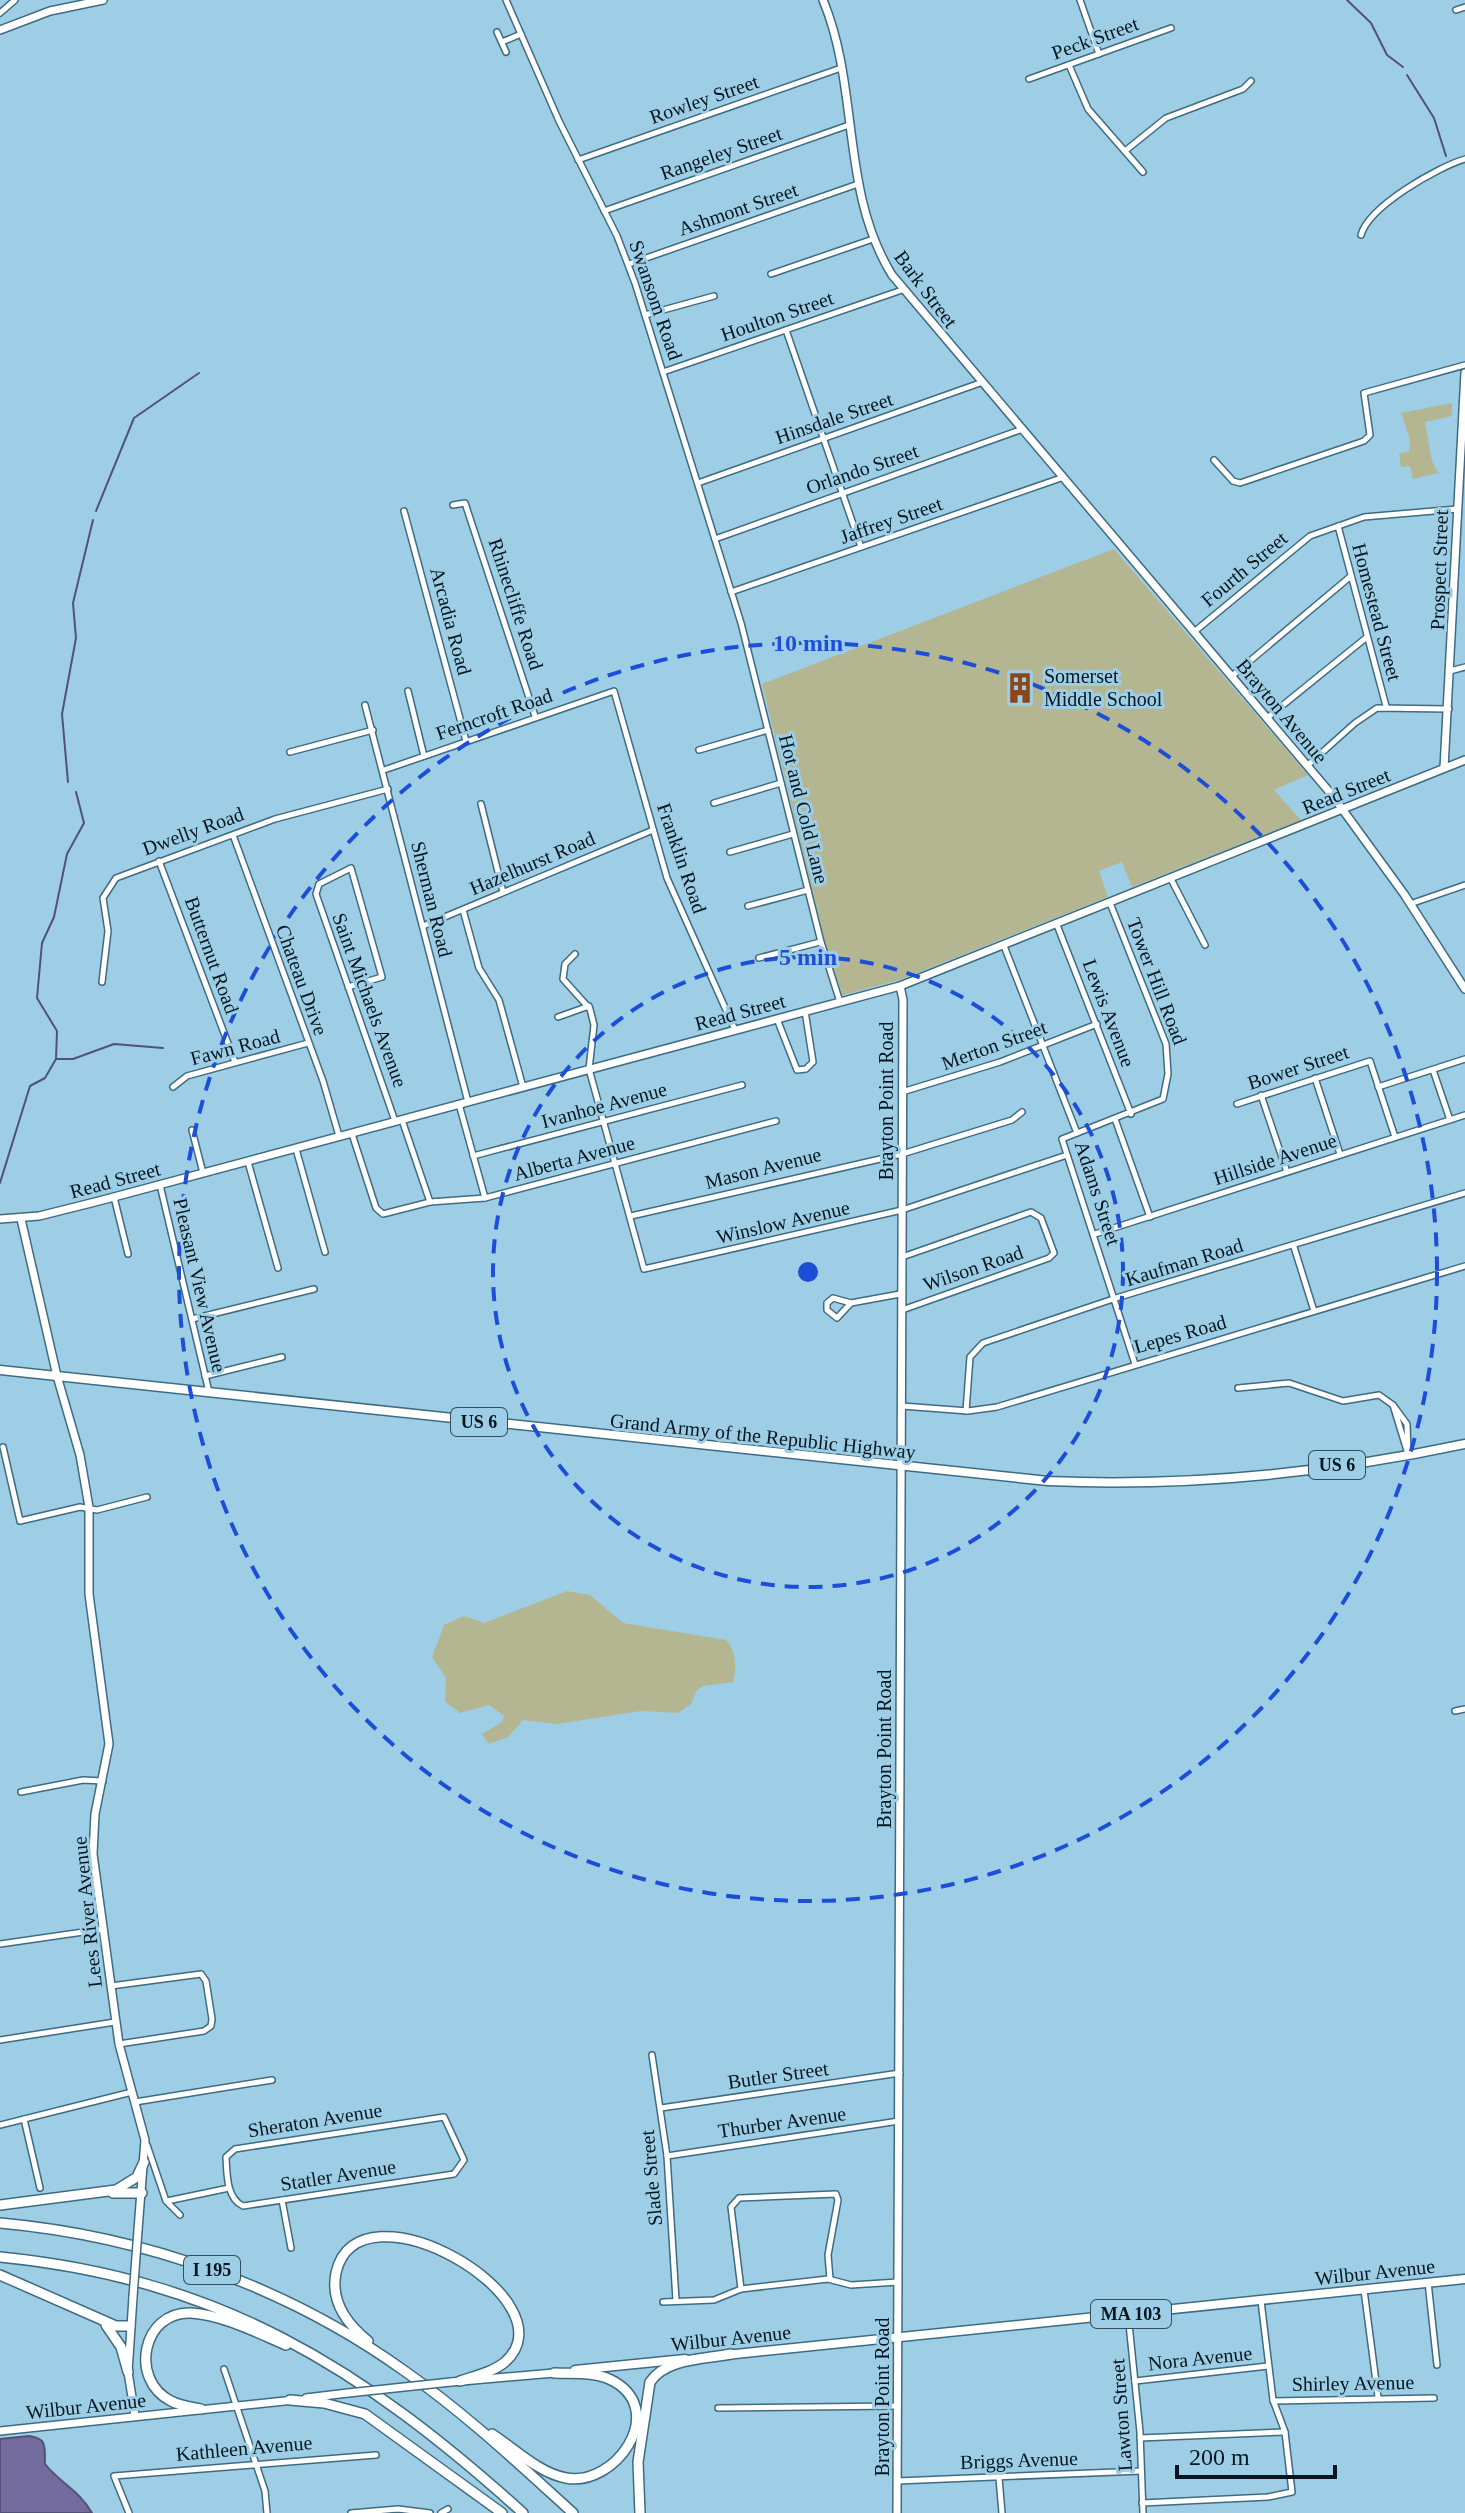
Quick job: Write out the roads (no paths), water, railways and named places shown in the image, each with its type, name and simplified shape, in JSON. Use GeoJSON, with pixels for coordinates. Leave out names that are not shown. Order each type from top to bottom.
{"type":"FeatureCollection","features":[{"type":"Feature","properties":{"kind":"highway"},"geometry":{"type":"LineString","coordinates":[[0,2205],[116,2190],[129,2183],[144,2162]]}},
{"type":"Feature","properties":{"kind":"highway"},"geometry":{"type":"LineString","coordinates":[[90,2193],[142,2193]]}},
{"type":"Feature","properties":{"kind":"highway","name":"I 195"},"geometry":{"type":"LineString","coordinates":[[0,2223],[127,2244],[218,2273],[324,2320],[405,2371],[451,2406],[573,2513]]}},
{"type":"Feature","properties":{"kind":"highway"},"geometry":{"type":"LineString","coordinates":[[405,2371],[354,2328],[335,2296],[334,2281],[341,2258],[353,2245],[371,2236],[401,2237],[455,2259],[499,2290],[513,2307],[519,2332],[512,2354],[491,2370],[456,2382]]}},
{"type":"Feature","properties":{"kind":"highway","name":"I 195"},"geometry":{"type":"LineString","coordinates":[[0,2257],[95,2272],[178,2294],[249,2321],[334,2365],[414,2418],[523,2513]]}},
{"type":"Feature","properties":{"kind":"highway"},"geometry":{"type":"LineString","coordinates":[[0,2275],[93,2317],[116,2326],[130,2326]]}},
{"type":"Feature","properties":{"kind":"highway"},"geometry":{"type":"LineString","coordinates":[[201,2409],[170,2401],[149,2377],[145,2359],[148,2340],[159,2326],[173,2317],[191,2313],[204,2316],[334,2365]]}},
{"type":"Feature","properties":{"kind":"highway"},"geometry":{"type":"LineString","coordinates":[[93,2317],[115,2335],[128,2372]]}},
{"type":"Feature","properties":{"kind":"highway"},"geometry":{"type":"LineString","coordinates":[[640,2513],[638,2462],[650,2382],[667,2367],[731,2354]]}},
{"type":"Feature","properties":{"kind":"highway"},"geometry":{"type":"LineString","coordinates":[[451,2406],[550,2473],[568,2478],[593,2476],[618,2461],[629,2446],[636,2422],[633,2405],[624,2389],[608,2378],[554,2373]]}},
{"type":"Feature","properties":{"kind":"highway"},"geometry":{"type":"LineString","coordinates":[[290,2400],[324,2403],[365,2414],[502,2513]]}},
{"type":"Feature","properties":{"kind":"main road"},"geometry":{"type":"LineString","coordinates":[[0,30],[42,14],[103,0]]}},
{"type":"Feature","properties":{"kind":"main road","name":"Bark Street"},"geometry":{"type":"LineString","coordinates":[[823,0],[833,27],[858,184],[873,239],[902,290],[1085,507]]}},
{"type":"Feature","properties":{"kind":"main road","name":"Prospect Street"},"geometry":{"type":"LineString","coordinates":[[1444,768],[1465,373]]}},
{"type":"Feature","properties":{"kind":"main road","name":"Brayton Avenue"},"geometry":{"type":"LineString","coordinates":[[1085,507],[1343,810],[1410,904],[1465,989]]}},
{"type":"Feature","properties":{"kind":"main road","name":"Read Street"},"geometry":{"type":"LineString","coordinates":[[0,1219],[21,1219],[114,1197],[900,986],[1465,760]]}},
{"type":"Feature","properties":{"kind":"main road","name":"Brayton Point Road"},"geometry":{"type":"LineString","coordinates":[[897,2513],[901,2121],[900,1294],[903,1000],[900,986]]}},
{"type":"Feature","properties":{"kind":"main road","name":"Lees River Avenue"},"geometry":{"type":"LineString","coordinates":[[21,1219],[57,1376],[80,1455],[89,1507],[89,1594],[109,1732],[92,1843],[115,2022],[145,2140],[128,2372],[135,2416]]}},
{"type":"Feature","properties":{"kind":"main road","name":"US 6"},"geometry":{"type":"LineString","coordinates":[[0,1370],[57,1376]]}},
{"type":"Feature","properties":{"kind":"main road","name":"Grand Army of the Republic Highway"},"geometry":{"type":"LineString","coordinates":[[57,1376],[1038,1480],[1146,1483],[1267,1475],[1465,1444]]}},
{"type":"Feature","properties":{"kind":"main road","name":"Wilbur Avenue"},"geometry":{"type":"LineString","coordinates":[[0,2431],[1465,2279]]}},
{"type":"Feature","properties":{"kind":"street"},"geometry":{"type":"LineString","coordinates":[[0,13],[15,0]]}},
{"type":"Feature","properties":{"kind":"street","name":"Swansom Road"},"geometry":{"type":"LineString","coordinates":[[506,0],[629,264],[741,623]]}},
{"type":"Feature","properties":{"kind":"street"},"geometry":{"type":"LineString","coordinates":[[1080,0],[1099,54]]}},
{"type":"Feature","properties":{"kind":"street"},"geometry":{"type":"LineString","coordinates":[[1456,10],[1465,7]]}},
{"type":"Feature","properties":{"kind":"street","name":"Peck Street"},"geometry":{"type":"LineString","coordinates":[[1029,79],[1171,28]]}},
{"type":"Feature","properties":{"kind":"street"},"geometry":{"type":"LineString","coordinates":[[497,32],[506,52]]}},
{"type":"Feature","properties":{"kind":"street"},"geometry":{"type":"LineString","coordinates":[[502,42],[521,34]]}},
{"type":"Feature","properties":{"kind":"street"},"geometry":{"type":"LineString","coordinates":[[1069,65],[1088,109],[1143,172]]}},
{"type":"Feature","properties":{"kind":"street","name":"Rowley Street"},"geometry":{"type":"LineString","coordinates":[[578,160],[841,68]]}},
{"type":"Feature","properties":{"kind":"street"},"geometry":{"type":"LineString","coordinates":[[1125,151],[1166,118],[1243,89],[1251,81]]}},
{"type":"Feature","properties":{"kind":"street","name":"Rangeley Street"},"geometry":{"type":"LineString","coordinates":[[604,211],[849,125]]}},
{"type":"Feature","properties":{"kind":"street"},"geometry":{"type":"LineString","coordinates":[[1361,235],[1368,222],[1419,181],[1465,159]]}},
{"type":"Feature","properties":{"kind":"street","name":"Ashmont Street"},"geometry":{"type":"LineString","coordinates":[[629,264],[858,184]]}},
{"type":"Feature","properties":{"kind":"street"},"geometry":{"type":"LineString","coordinates":[[771,274],[873,239]]}},
{"type":"Feature","properties":{"kind":"street","name":"Houlton Street"},"geometry":{"type":"LineString","coordinates":[[663,372],[902,290]]}},
{"type":"Feature","properties":{"kind":"street"},"geometry":{"type":"LineString","coordinates":[[645,315],[714,296]]}},
{"type":"Feature","properties":{"kind":"street"},"geometry":{"type":"LineString","coordinates":[[786,330],[861,547]]}},
{"type":"Feature","properties":{"kind":"street"},"geometry":{"type":"LineString","coordinates":[[1214,460],[1233,481],[1240,483],[1364,441],[1370,435],[1364,393],[1465,365]]}},
{"type":"Feature","properties":{"kind":"street","name":"Hinsdale Street"},"geometry":{"type":"LineString","coordinates":[[698,483],[980,383]]}},
{"type":"Feature","properties":{"kind":"street","name":"Orlando Street"},"geometry":{"type":"LineString","coordinates":[[715,539],[1020,430]]}},
{"type":"Feature","properties":{"kind":"street","name":"Jaffrey Street"},"geometry":{"type":"LineString","coordinates":[[731,592],[1061,478]]}},
{"type":"Feature","properties":{"kind":"street","name":"Rhinecliffe Road"},"geometry":{"type":"LineString","coordinates":[[453,505],[465,503],[535,716]]}},
{"type":"Feature","properties":{"kind":"street","name":"Fourth Street"},"geometry":{"type":"LineString","coordinates":[[1194,632],[1304,539],[1364,517],[1457,509]]}},
{"type":"Feature","properties":{"kind":"street","name":"Arcadia Road"},"geometry":{"type":"LineString","coordinates":[[404,511],[466,741]]}},
{"type":"Feature","properties":{"kind":"street","name":"Homestead Street"},"geometry":{"type":"LineString","coordinates":[[1338,526],[1386,706]]}},
{"type":"Feature","properties":{"kind":"street"},"geometry":{"type":"LineString","coordinates":[[1232,676],[1351,576]]}},
{"type":"Feature","properties":{"kind":"street","name":"Hot and Cold Lane"},"geometry":{"type":"LineString","coordinates":[[741,623],[821,942],[840,1002]]}},
{"type":"Feature","properties":{"kind":"street"},"geometry":{"type":"LineString","coordinates":[[1267,718],[1367,637]]}},
{"type":"Feature","properties":{"kind":"street"},"geometry":{"type":"LineString","coordinates":[[1450,671],[1465,667]]}},
{"type":"Feature","properties":{"kind":"street"},"geometry":{"type":"LineString","coordinates":[[408,691],[424,756]]}},
{"type":"Feature","properties":{"kind":"street","name":"Ferncroft Road"},"geometry":{"type":"LineString","coordinates":[[384,770],[614,691]]}},
{"type":"Feature","properties":{"kind":"street","name":"Franklin Road"},"geometry":{"type":"LineString","coordinates":[[614,691],[670,884],[735,1030]]}},
{"type":"Feature","properties":{"kind":"street","name":"Sherman Road"},"geometry":{"type":"LineString","coordinates":[[365,705],[423,926],[485,1198]]}},
{"type":"Feature","properties":{"kind":"street"},"geometry":{"type":"LineString","coordinates":[[1307,766],[1363,716],[1386,706],[1449,709]]}},
{"type":"Feature","properties":{"kind":"street"},"geometry":{"type":"LineString","coordinates":[[290,752],[373,730]]}},
{"type":"Feature","properties":{"kind":"street"},"geometry":{"type":"LineString","coordinates":[[699,750],[768,730]]}},
{"type":"Feature","properties":{"kind":"street"},"geometry":{"type":"LineString","coordinates":[[714,803],[781,783]]}},
{"type":"Feature","properties":{"kind":"street","name":"Dwelly Road"},"geometry":{"type":"LineString","coordinates":[[102,982],[108,931],[102,904],[106,888],[124,873],[286,815],[388,789]]}},
{"type":"Feature","properties":{"kind":"street"},"geometry":{"type":"LineString","coordinates":[[481,804],[503,892]]}},
{"type":"Feature","properties":{"kind":"street","name":"Hazelhurst Road"},"geometry":{"type":"LineString","coordinates":[[423,926],[653,830]]}},
{"type":"Feature","properties":{"kind":"street"},"geometry":{"type":"LineString","coordinates":[[730,852],[793,834]]}},
{"type":"Feature","properties":{"kind":"street","name":"Chateau Drive"},"geometry":{"type":"LineString","coordinates":[[233,835],[339,1137]]}},
{"type":"Feature","properties":{"kind":"street","name":"Butternut Road"},"geometry":{"type":"LineString","coordinates":[[159,860],[235,1062]]}},
{"type":"Feature","properties":{"kind":"street","name":"Saint Michaels Avenue"},"geometry":{"type":"LineString","coordinates":[[348,987],[382,977],[351,868],[342,870],[315,890],[348,987],[430,1202]]}},
{"type":"Feature","properties":{"kind":"street"},"geometry":{"type":"LineString","coordinates":[[1171,879],[1205,945]]}},
{"type":"Feature","properties":{"kind":"street"},"geometry":{"type":"LineString","coordinates":[[1410,904],[1465,885]]}},
{"type":"Feature","properties":{"kind":"street"},"geometry":{"type":"LineString","coordinates":[[748,906],[808,890]]}},
{"type":"Feature","properties":{"kind":"street","name":"Tower Hill Road"},"geometry":{"type":"LineString","coordinates":[[1110,903],[1166,1044],[1168,1072],[1161,1103],[1131,1114]]}},
{"type":"Feature","properties":{"kind":"street"},"geometry":{"type":"LineString","coordinates":[[463,910],[479,968],[499,1000],[523,1087]]}},
{"type":"Feature","properties":{"kind":"street","name":"Lewis Avenue"},"geometry":{"type":"LineString","coordinates":[[1057,925],[1131,1114]]}},
{"type":"Feature","properties":{"kind":"street"},"geometry":{"type":"LineString","coordinates":[[759,958],[821,942]]}},
{"type":"Feature","properties":{"kind":"street"},"geometry":{"type":"LineString","coordinates":[[1004,946],[1077,1133],[1131,1114]]}},
{"type":"Feature","properties":{"kind":"street"},"geometry":{"type":"LineString","coordinates":[[575,954],[566,960],[563,979],[589,1006],[594,1025],[589,1069],[601,1122],[631,1216]]}},
{"type":"Feature","properties":{"kind":"street"},"geometry":{"type":"LineString","coordinates":[[558,1017],[589,1006]]}},
{"type":"Feature","properties":{"kind":"street"},"geometry":{"type":"LineString","coordinates":[[776,1018],[792,1063],[797,1070],[806,1069],[813,1062],[805,1011]]}},
{"type":"Feature","properties":{"kind":"street","name":"Merton Street"},"geometry":{"type":"LineString","coordinates":[[902,1092],[1097,1024]]}},
{"type":"Feature","properties":{"kind":"street","name":"Fawn Road"},"geometry":{"type":"LineString","coordinates":[[173,1087],[183,1078],[308,1043]]}},
{"type":"Feature","properties":{"kind":"street"},"geometry":{"type":"LineString","coordinates":[[1395,1137],[1378,1087],[1465,1059]]}},
{"type":"Feature","properties":{"kind":"street","name":"Bower Street"},"geometry":{"type":"LineString","coordinates":[[1237,1104],[1370,1061],[1378,1087]]}},
{"type":"Feature","properties":{"kind":"street"},"geometry":{"type":"LineString","coordinates":[[1433,1070],[1450,1120]]}},
{"type":"Feature","properties":{"kind":"street"},"geometry":{"type":"LineString","coordinates":[[1315,1078],[1340,1154]]}},
{"type":"Feature","properties":{"kind":"street","name":"Ivanhoe Avenue"},"geometry":{"type":"LineString","coordinates":[[473,1156],[742,1085]]}},
{"type":"Feature","properties":{"kind":"street"},"geometry":{"type":"LineString","coordinates":[[1261,1095],[1287,1172]]}},
{"type":"Feature","properties":{"kind":"street","name":"Mason Avenue"},"geometry":{"type":"LineString","coordinates":[[631,1216],[902,1154],[1012,1120],[1022,1112]]}},
{"type":"Feature","properties":{"kind":"street","name":"Hillside Avenue"},"geometry":{"type":"LineString","coordinates":[[1095,1234],[1465,1115]]}},
{"type":"Feature","properties":{"kind":"street"},"geometry":{"type":"LineString","coordinates":[[1115,1119],[1150,1217]]}},
{"type":"Feature","properties":{"kind":"street","name":"Alberta Avenue"},"geometry":{"type":"LineString","coordinates":[[352,1134],[379,1212],[430,1202],[485,1198],[776,1121]]}},
{"type":"Feature","properties":{"kind":"street"},"geometry":{"type":"LineString","coordinates":[[192,1130],[203,1173]]}},
{"type":"Feature","properties":{"kind":"street","name":"Adams Street"},"geometry":{"type":"LineString","coordinates":[[1077,1133],[1062,1139],[1135,1364]]}},
{"type":"Feature","properties":{"kind":"street"},"geometry":{"type":"LineString","coordinates":[[296,1149],[325,1252]]}},
{"type":"Feature","properties":{"kind":"street","name":"Winslow Avenue"},"geometry":{"type":"LineString","coordinates":[[631,1216],[643,1267],[648,1270],[902,1210],[1067,1155]]}},
{"type":"Feature","properties":{"kind":"street"},"geometry":{"type":"LineString","coordinates":[[248,1162],[278,1268]]}},
{"type":"Feature","properties":{"kind":"street","name":"Pleasant View Avenue"},"geometry":{"type":"LineString","coordinates":[[160,1185],[209,1393]]}},
{"type":"Feature","properties":{"kind":"street","name":"Kaufman Road"},"geometry":{"type":"LineString","coordinates":[[966,1411],[970,1357],[978,1347],[1116,1298],[1294,1247],[1465,1193]]}},
{"type":"Feature","properties":{"kind":"street"},"geometry":{"type":"LineString","coordinates":[[114,1197],[128,1254]]}},
{"type":"Feature","properties":{"kind":"street","name":"Wilson Road"},"geometry":{"type":"LineString","coordinates":[[900,1310],[1049,1258],[1054,1252],[1036,1212],[901,1258]]}},
{"type":"Feature","properties":{"kind":"street"},"geometry":{"type":"LineString","coordinates":[[1294,1247],[1314,1311]]}},
{"type":"Feature","properties":{"kind":"street","name":"Lepes Road"},"geometry":{"type":"LineString","coordinates":[[901,1406],[966,1411],[997,1407],[1465,1266]]}},
{"type":"Feature","properties":{"kind":"street"},"geometry":{"type":"LineString","coordinates":[[192,1319],[314,1289]]}},
{"type":"Feature","properties":{"kind":"street"},"geometry":{"type":"LineString","coordinates":[[851,1303],[837,1318],[827,1310],[827,1303],[833,1298],[851,1303],[900,1294]]}},
{"type":"Feature","properties":{"kind":"street"},"geometry":{"type":"LineString","coordinates":[[205,1376],[282,1357]]}},
{"type":"Feature","properties":{"kind":"street"},"geometry":{"type":"LineString","coordinates":[[1238,1388],[1289,1383],[1343,1401],[1379,1395],[1393,1405],[1408,1454]]}},
{"type":"Feature","properties":{"kind":"street"},"geometry":{"type":"LineString","coordinates":[[3,1447],[20,1521],[89,1507],[97,1510],[147,1497]]}},
{"type":"Feature","properties":{"kind":"street"},"geometry":{"type":"LineString","coordinates":[[1455,1711],[1465,1709]]}},
{"type":"Feature","properties":{"kind":"street"},"geometry":{"type":"LineString","coordinates":[[21,1792],[83,1780],[103,1781]]}},
{"type":"Feature","properties":{"kind":"street"},"geometry":{"type":"LineString","coordinates":[[0,1944],[104,1929]]}},
{"type":"Feature","properties":{"kind":"street"},"geometry":{"type":"LineString","coordinates":[[111,1986],[201,1974],[206,1981],[212,2019],[211,2026],[204,2031],[119,2044]]}},
{"type":"Feature","properties":{"kind":"street"},"geometry":{"type":"LineString","coordinates":[[0,2040],[115,2022]]}},
{"type":"Feature","properties":{"kind":"street","name":"Slade Street"},"geometry":{"type":"LineString","coordinates":[[652,2055],[667,2156],[676,2300]]}},
{"type":"Feature","properties":{"kind":"street","name":"Butler Street"},"geometry":{"type":"LineString","coordinates":[[661,2108],[900,2073]]}},
{"type":"Feature","properties":{"kind":"street"},"geometry":{"type":"LineString","coordinates":[[135,2102],[272,2080]]}},
{"type":"Feature","properties":{"kind":"street"},"geometry":{"type":"LineString","coordinates":[[0,2125],[132,2092]]}},
{"type":"Feature","properties":{"kind":"street","name":"Statler Avenue"},"geometry":{"type":"LineString","coordinates":[[229,2188],[240,2205],[454,2174],[460,2169],[462,2155],[444,2117]]}},
{"type":"Feature","properties":{"kind":"street","name":"Sheraton Avenue"},"geometry":{"type":"LineString","coordinates":[[229,2188],[226,2157],[235,2149],[444,2117]]}},
{"type":"Feature","properties":{"kind":"street"},"geometry":{"type":"LineString","coordinates":[[24,2119],[40,2188]]}},
{"type":"Feature","properties":{"kind":"street","name":"Thurber Avenue"},"geometry":{"type":"LineString","coordinates":[[667,2156],[901,2121]]}},
{"type":"Feature","properties":{"kind":"street"},"geometry":{"type":"LineString","coordinates":[[145,2140],[166,2201],[180,2215]]}},
{"type":"Feature","properties":{"kind":"street"},"geometry":{"type":"LineString","coordinates":[[166,2201],[229,2188]]}},
{"type":"Feature","properties":{"kind":"street"},"geometry":{"type":"LineString","coordinates":[[741,2289],[731,2207],[734,2201],[836,2194],[838,2200],[828,2255],[830,2279]]}},
{"type":"Feature","properties":{"kind":"street"},"geometry":{"type":"LineString","coordinates":[[282,2200],[291,2248]]}},
{"type":"Feature","properties":{"kind":"street"},"geometry":{"type":"LineString","coordinates":[[663,2302],[714,2300],[741,2289],[830,2279],[851,2285],[899,2282]]}},
{"type":"Feature","properties":{"kind":"street"},"geometry":{"type":"LineString","coordinates":[[1428,2282],[1437,2365]]}},
{"type":"Feature","properties":{"kind":"street"},"geometry":{"type":"LineString","coordinates":[[1364,2290],[1378,2397]]}},
{"type":"Feature","properties":{"kind":"street"},"geometry":{"type":"LineString","coordinates":[[1142,2503],[1290,2495],[1285,2432],[1273,2401],[1261,2301]]}},
{"type":"Feature","properties":{"kind":"street","name":"Lawton Street"},"geometry":{"type":"LineString","coordinates":[[1128,2314],[1140,2438],[1143,2513]]}},
{"type":"Feature","properties":{"kind":"street","name":"Nora Avenue"},"geometry":{"type":"LineString","coordinates":[[1135,2381],[1268,2366]]}},
{"type":"Feature","properties":{"kind":"street"},"geometry":{"type":"LineString","coordinates":[[224,2369],[256,2463],[267,2513]]}},
{"type":"Feature","properties":{"kind":"street","name":"Shirley Avenue"},"geometry":{"type":"LineString","coordinates":[[1273,2401],[1434,2398]]}},
{"type":"Feature","properties":{"kind":"street"},"geometry":{"type":"LineString","coordinates":[[718,2408],[897,2406]]}},
{"type":"Feature","properties":{"kind":"street"},"geometry":{"type":"LineString","coordinates":[[1140,2438],[1285,2432]]}},
{"type":"Feature","properties":{"kind":"street","name":"Kathleen Avenue"},"geometry":{"type":"LineString","coordinates":[[129,2513],[114,2476],[376,2455]]}},
{"type":"Feature","properties":{"kind":"street","name":"Briggs Avenue"},"geometry":{"type":"LineString","coordinates":[[897,2481],[1141,2471]]}},
{"type":"Feature","properties":{"kind":"street"},"geometry":{"type":"LineString","coordinates":[[999,2478],[1002,2513]]}},
{"type":"Feature","properties":{"kind":"street"},"geometry":{"type":"LineString","coordinates":[[351,2513],[398,2509],[430,2513]]}},
{"type":"Feature","properties":{"kind":"street"},"geometry":{"type":"LineString","coordinates":[[441,2513],[448,2509]]}},
{"type":"Feature","properties":{"kind":"waterway"},"geometry":{"type":"LineString","coordinates":[[1347,0],[1371,23],[1387,55],[1403,67]]}},
{"type":"Feature","properties":{"kind":"waterway"},"geometry":{"type":"LineString","coordinates":[[1407,75],[1434,118],[1446,156]]}},
{"type":"Feature","properties":{"kind":"waterway"},"geometry":{"type":"LineString","coordinates":[[96,511],[134,418],[199,373]]}},
{"type":"Feature","properties":{"kind":"waterway"},"geometry":{"type":"LineString","coordinates":[[68,782],[62,714],[76,638],[73,603],[93,520]]}},
{"type":"Feature","properties":{"kind":"waterway"},"geometry":{"type":"LineString","coordinates":[[0,1183],[30,1086],[45,1078],[56,1059],[57,1031],[37,998],[42,943],[54,917],[67,854],[84,823],[76,792]]}},
{"type":"Feature","properties":{"kind":"waterway"},"geometry":{"type":"LineString","coordinates":[[56,1059],[73,1059],[114,1044],[163,1048]]}},
{"type":"Feature","properties":{"kind":"place","name":"Somerset Middle School"},"geometry":{"type":"Point","coordinates":[1020,688]}}]}
